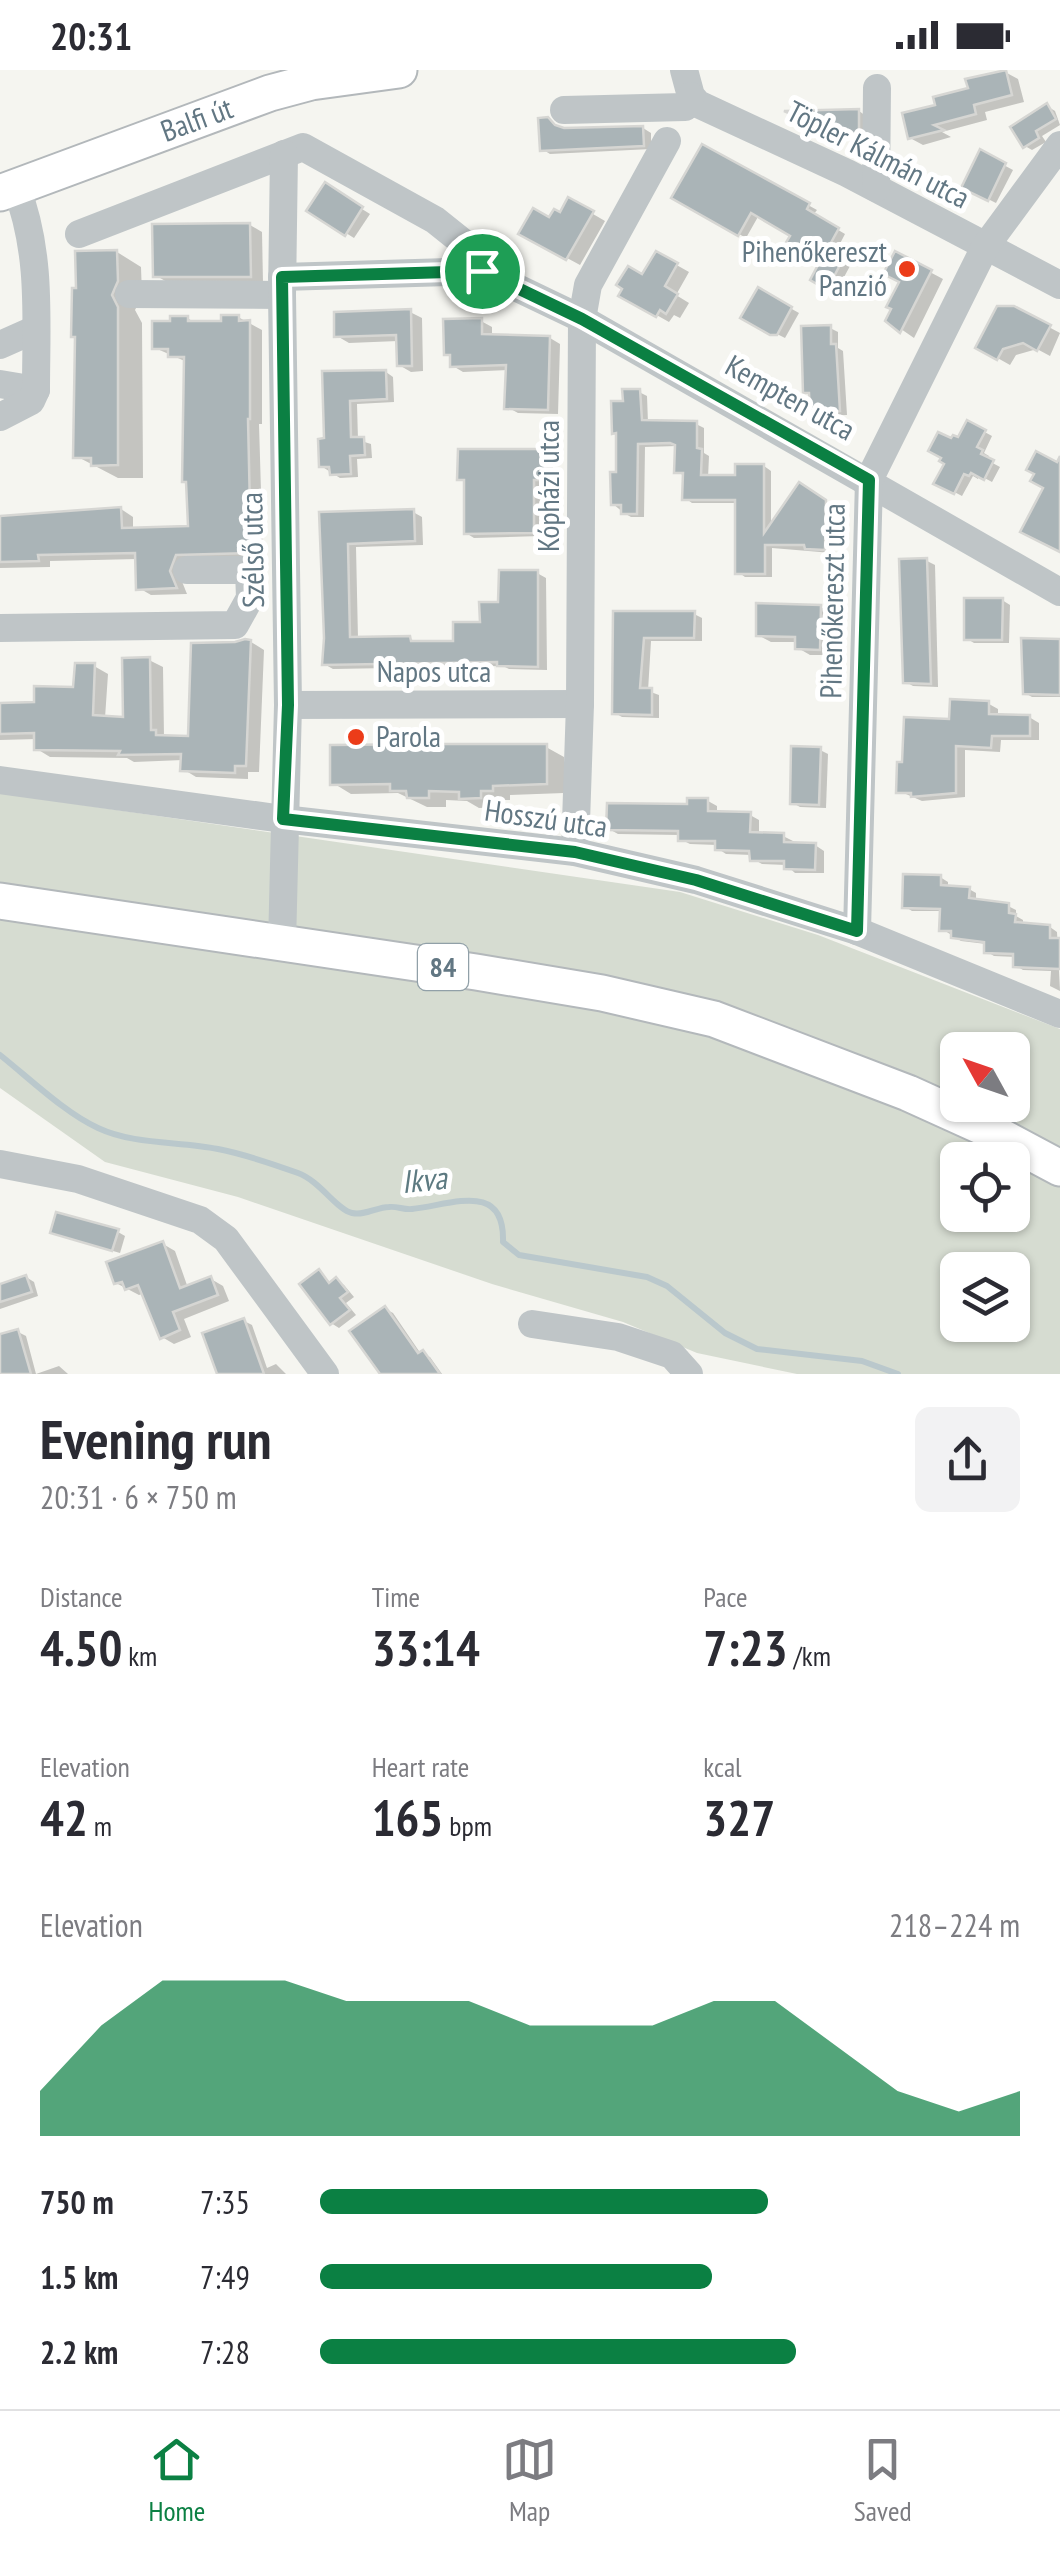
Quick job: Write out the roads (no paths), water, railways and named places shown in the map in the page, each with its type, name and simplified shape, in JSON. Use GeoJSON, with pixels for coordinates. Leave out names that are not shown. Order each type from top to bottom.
{"type":"FeatureCollection","features":[{"type":"Feature","properties":{"kind":"main road","name":"Balfi út"},"geometry":{"type":"LineString","coordinates":[[8,190],[270,94],[311,82],[398,70]]}},
{"type":"Feature","properties":{"kind":"main road","name":"84"},"geometry":{"type":"LineString","coordinates":[[0,901],[584,990],[714,1019],[908,1093],[1060,1168]]}},
{"type":"Feature","properties":{"kind":"street"},"geometry":{"type":"LineString","coordinates":[[876,188],[877,88]]}},
{"type":"Feature","properties":{"kind":"street","name":"Töpler Kálmán utca"},"geometry":{"type":"LineString","coordinates":[[564,110],[687,91],[698,104],[876,188],[1060,286]]}},
{"type":"Feature","properties":{"kind":"street","name":"Kópházi utca"},"geometry":{"type":"LineString","coordinates":[[575,852],[580,704],[582,319],[588,286],[667,142]]}},
{"type":"Feature","properties":{"kind":"street","name":"Pihenőkereszt utca"},"geometry":{"type":"LineString","coordinates":[[857,931],[869,480],[985,247],[1060,145]]}},
{"type":"Feature","properties":{"kind":"street","name":"Kempten utca"},"geometry":{"type":"LineString","coordinates":[[284,154],[303,147],[435,220],[465,244],[482,271]]}},
{"type":"Feature","properties":{"kind":"street"},"geometry":{"type":"LineString","coordinates":[[79,234],[284,154]]}},
{"type":"Feature","properties":{"kind":"street","name":"Szélső utca"},"geometry":{"type":"LineString","coordinates":[[282,945],[288,705],[284,154]]}},
{"type":"Feature","properties":{"kind":"street"},"geometry":{"type":"LineString","coordinates":[[0,416],[30,401],[36,390],[36,260],[26,212],[8,190]]}},
{"type":"Feature","properties":{"kind":"street","name":"Kempten utca"},"geometry":{"type":"LineString","coordinates":[[128,294],[482,271],[582,319],[1060,592]]}},
{"type":"Feature","properties":{"kind":"street"},"geometry":{"type":"LineString","coordinates":[[0,345],[36,330]]}},
{"type":"Feature","properties":{"kind":"street"},"geometry":{"type":"LineString","coordinates":[[0,384],[36,390]]}},
{"type":"Feature","properties":{"kind":"street","name":"Szélső utca"},"geometry":{"type":"LineString","coordinates":[[0,628],[235,625],[250,598],[249,570],[188,570]]}},
{"type":"Feature","properties":{"kind":"street","name":"Napos utca"},"geometry":{"type":"LineString","coordinates":[[288,705],[580,704]]}},
{"type":"Feature","properties":{"kind":"street","name":"Hosszú utca"},"geometry":{"type":"LineString","coordinates":[[0,780],[283,819],[575,852],[696,880],[857,931],[1060,1014]]}},
{"type":"Feature","properties":{"kind":"street"},"geometry":{"type":"LineString","coordinates":[[0,1164],[78,1179],[200,1220],[226,1239],[325,1374]]}},
{"type":"Feature","properties":{"kind":"street"},"geometry":{"type":"LineString","coordinates":[[532,1324],[636,1343],[672,1355],[690,1374]]}},
{"type":"Feature","properties":{"kind":"waterway","name":"Ikva"},"geometry":{"type":"LineString","coordinates":[[0,1055],[73,1114],[112,1133],[218,1149],[269,1163],[306,1177],[352,1213],[458,1201],[485,1203],[495,1210],[503,1242],[519,1255],[647,1277],[667,1286],[725,1333],[757,1349],[862,1361],[898,1374]]}},
{"type":"Feature","properties":{"kind":"place","name":"Pihenőkereszt Panzió"},"geometry":{"type":"Point","coordinates":[907,269]}},
{"type":"Feature","properties":{"kind":"place","name":"Parola"},"geometry":{"type":"Point","coordinates":[356,737]}}]}
